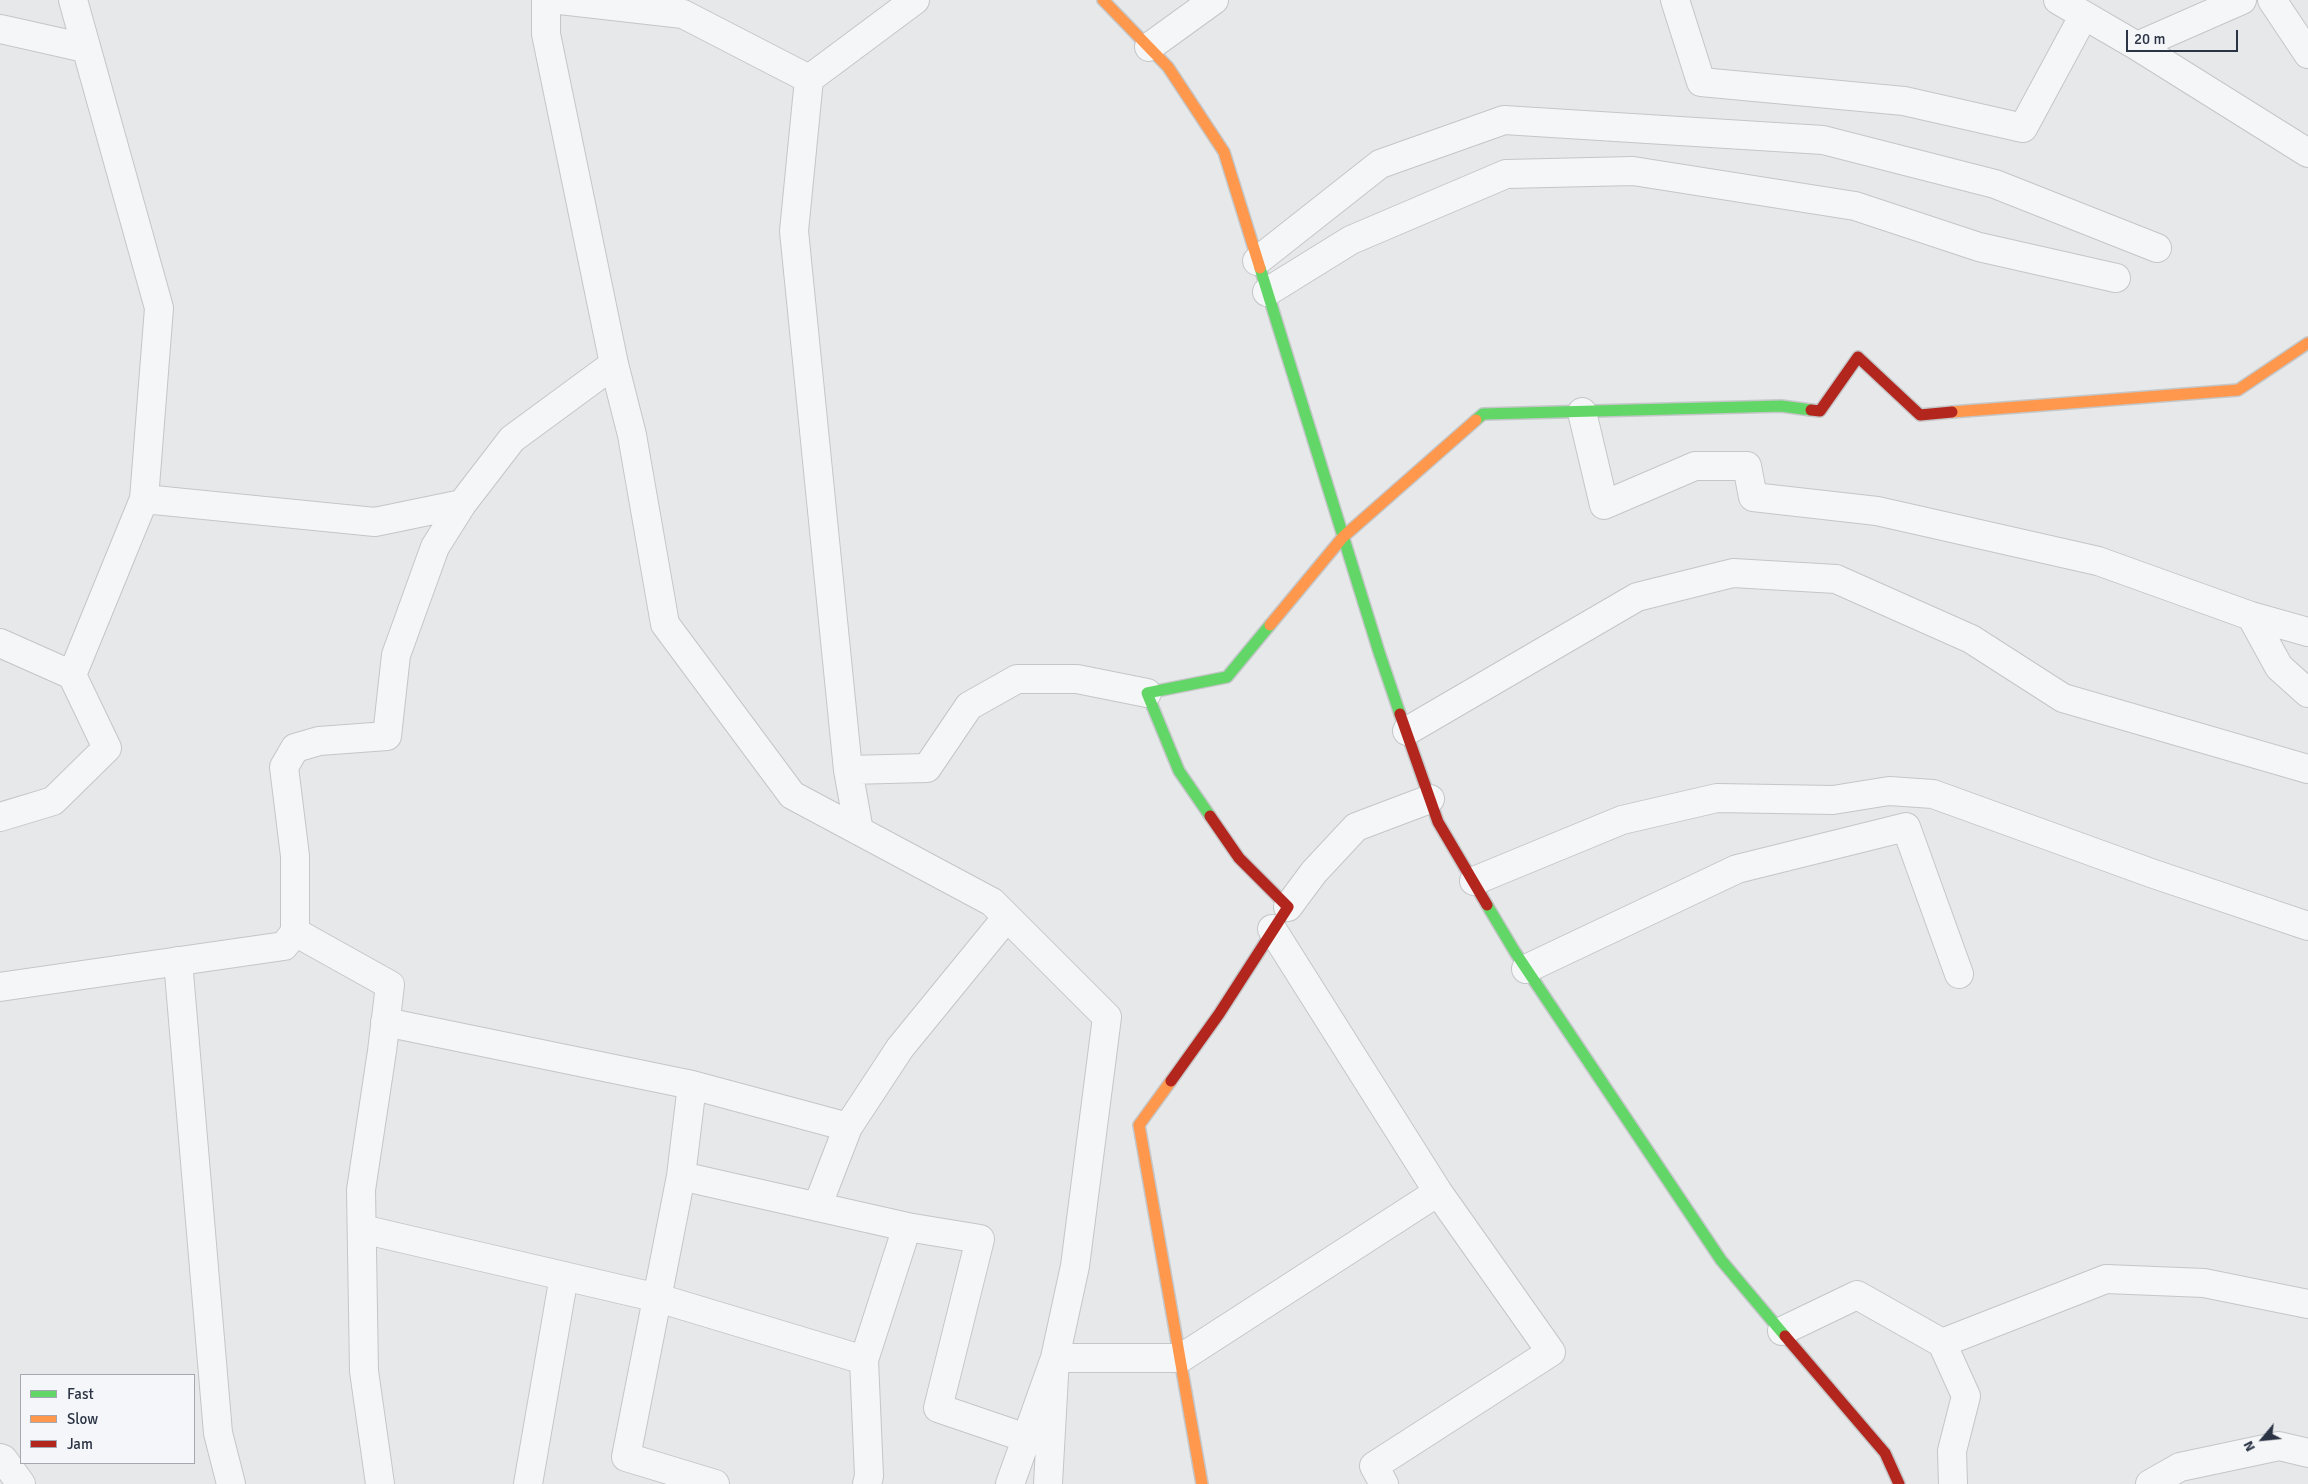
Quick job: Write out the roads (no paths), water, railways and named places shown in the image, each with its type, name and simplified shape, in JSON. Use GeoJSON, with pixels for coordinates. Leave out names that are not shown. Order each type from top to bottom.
{"type":"FeatureCollection","features":[{"type":"Feature","properties":{"kind":"street"},"geometry":{"type":"LineString","coordinates":[[72,675],[144,499],[160,308],[73,0]]}},
{"type":"Feature","properties":{"kind":"street"},"geometry":{"type":"LineString","coordinates":[[546,0],[546,34],[614,364],[632,434],[665,624],[792,795],[992,902],[1107,1017],[1075,1266],[1056,1358],[1048,1484]]}},
{"type":"Feature","properties":{"kind":"street"},"geometry":{"type":"LineString","coordinates":[[560,0],[683,14],[809,79]]}},
{"type":"Feature","properties":{"kind":"street"},"geometry":{"type":"LineString","coordinates":[[859,831],[848,770],[794,231],[809,79],[915,0]]}},
{"type":"Feature","properties":{"kind":"street"},"geometry":{"type":"LineString","coordinates":[[1103,0],[1168,67],[1224,152],[1379,652],[1438,822],[1526,969],[1721,1260],[1885,1453],[1899,1484]]}},
{"type":"Feature","properties":{"kind":"street"},"geometry":{"type":"LineString","coordinates":[[1149,47],[1214,0]]}},
{"type":"Feature","properties":{"kind":"street"},"geometry":{"type":"LineString","coordinates":[[1675,0],[1702,82],[1904,101],[2023,128],[2084,15]]}},
{"type":"Feature","properties":{"kind":"street"},"geometry":{"type":"LineString","coordinates":[[2058,0],[2137,46],[2308,153]]}},
{"type":"Feature","properties":{"kind":"street"},"geometry":{"type":"LineString","coordinates":[[2137,46],[2242,0]]}},
{"type":"Feature","properties":{"kind":"street"},"geometry":{"type":"LineString","coordinates":[[2272,0],[2308,54]]}},
{"type":"Feature","properties":{"kind":"street"},"geometry":{"type":"LineString","coordinates":[[0,29],[85,48]]}},
{"type":"Feature","properties":{"kind":"street"},"geometry":{"type":"LineString","coordinates":[[1258,261],[1380,164],[1504,120],[1823,140],[1995,184],[2157,248]]}},
{"type":"Feature","properties":{"kind":"street"},"geometry":{"type":"LineString","coordinates":[[1267,292],[1351,240],[1506,174],[1633,171],[1855,206],[1978,247],[2116,278]]}},
{"type":"Feature","properties":{"kind":"street"},"geometry":{"type":"LineString","coordinates":[[848,770],[927,768],[969,706],[1017,679],[1077,679],[1147,693],[1227,677],[1343,536],[1483,414],[1781,406],[1820,411],[1858,357],[1920,415],[2238,390],[2308,343]]}},
{"type":"Feature","properties":{"kind":"street"},"geometry":{"type":"LineString","coordinates":[[0,987],[284,946],[295,932],[296,863],[284,768],[295,748],[319,741],[387,736],[396,655],[435,547],[462,504],[512,438],[614,364]]}},
{"type":"Feature","properties":{"kind":"street"},"geometry":{"type":"LineString","coordinates":[[1582,412],[1604,505],[1695,466],[1747,466],[1753,497],[1877,511],[2098,562],[2251,616],[2308,632]]}},
{"type":"Feature","properties":{"kind":"street"},"geometry":{"type":"LineString","coordinates":[[144,499],[375,522],[462,504]]}},
{"type":"Feature","properties":{"kind":"street"},"geometry":{"type":"LineString","coordinates":[[1407,731],[1637,598],[1733,574],[1836,579],[1971,639],[2064,698],[2308,769]]}},
{"type":"Feature","properties":{"kind":"street"},"geometry":{"type":"LineString","coordinates":[[2251,616],[2278,667],[2308,693]]}},
{"type":"Feature","properties":{"kind":"street"},"geometry":{"type":"LineString","coordinates":[[0,643],[72,675],[107,748],[53,801],[0,817]]}},
{"type":"Feature","properties":{"kind":"street"},"geometry":{"type":"LineString","coordinates":[[1147,693],[1179,771],[1239,858],[1288,907]]}},
{"type":"Feature","properties":{"kind":"street"},"geometry":{"type":"LineString","coordinates":[[1474,881],[1622,820],[1717,798],[1833,800],[1889,791],[1933,794],[2151,873],[2308,926]]}},
{"type":"Feature","properties":{"kind":"street"},"geometry":{"type":"LineString","coordinates":[[1202,1484],[1139,1125],[1219,1014],[1272,929],[1314,872],[1356,827],[1430,799]]}},
{"type":"Feature","properties":{"kind":"street"},"geometry":{"type":"LineString","coordinates":[[1526,969],[1737,868],[1906,827],[1959,974]]}},
{"type":"Feature","properties":{"kind":"street"},"geometry":{"type":"LineString","coordinates":[[818,1207],[848,1128],[900,1048],[1008,917]]}},
{"type":"Feature","properties":{"kind":"street"},"geometry":{"type":"LineString","coordinates":[[1272,929],[1438,1192],[1551,1352],[1374,1466],[1384,1484]]}},
{"type":"Feature","properties":{"kind":"street"},"geometry":{"type":"LineString","coordinates":[[295,932],[390,986],[361,1190],[364,1371],[380,1484]]}},
{"type":"Feature","properties":{"kind":"street"},"geometry":{"type":"LineString","coordinates":[[178,961],[218,1433],[231,1484]]}},
{"type":"Feature","properties":{"kind":"street"},"geometry":{"type":"LineString","coordinates":[[385,1022],[692,1085],[848,1128]]}},
{"type":"Feature","properties":{"kind":"street"},"geometry":{"type":"LineString","coordinates":[[692,1085],[681,1176],[626,1457],[715,1484]]}},
{"type":"Feature","properties":{"kind":"street"},"geometry":{"type":"LineString","coordinates":[[681,1176],[906,1227],[980,1239],[938,1408],[1026,1438]]}},
{"type":"Feature","properties":{"kind":"street"},"geometry":{"type":"LineString","coordinates":[[1056,1358],[1181,1358],[1438,1192]]}},
{"type":"Feature","properties":{"kind":"street"},"geometry":{"type":"LineString","coordinates":[[867,1484],[869,1476],[864,1360],[906,1227]]}},
{"type":"Feature","properties":{"kind":"street"},"geometry":{"type":"LineString","coordinates":[[362,1229],[658,1298],[864,1360]]}},
{"type":"Feature","properties":{"kind":"street"},"geometry":{"type":"LineString","coordinates":[[528,1484],[564,1276]]}},
{"type":"Feature","properties":{"kind":"street"},"geometry":{"type":"LineString","coordinates":[[1942,1344],[2106,1279],[2204,1283],[2308,1304]]}},
{"type":"Feature","properties":{"kind":"street"},"geometry":{"type":"LineString","coordinates":[[1782,1331],[1857,1295],[1942,1344],[1966,1396],[1952,1452],[1953,1484]]}},
{"type":"Feature","properties":{"kind":"street"},"geometry":{"type":"LineString","coordinates":[[1010,1484],[1056,1358]]}},
{"type":"Feature","properties":{"kind":"street"},"geometry":{"type":"LineString","coordinates":[[2150,1484],[2180,1467],[2279,1446],[2308,1453]]}},
{"type":"Feature","properties":{"kind":"street"},"geometry":{"type":"LineString","coordinates":[[0,1458],[3,1459],[21,1484]]}}]}
